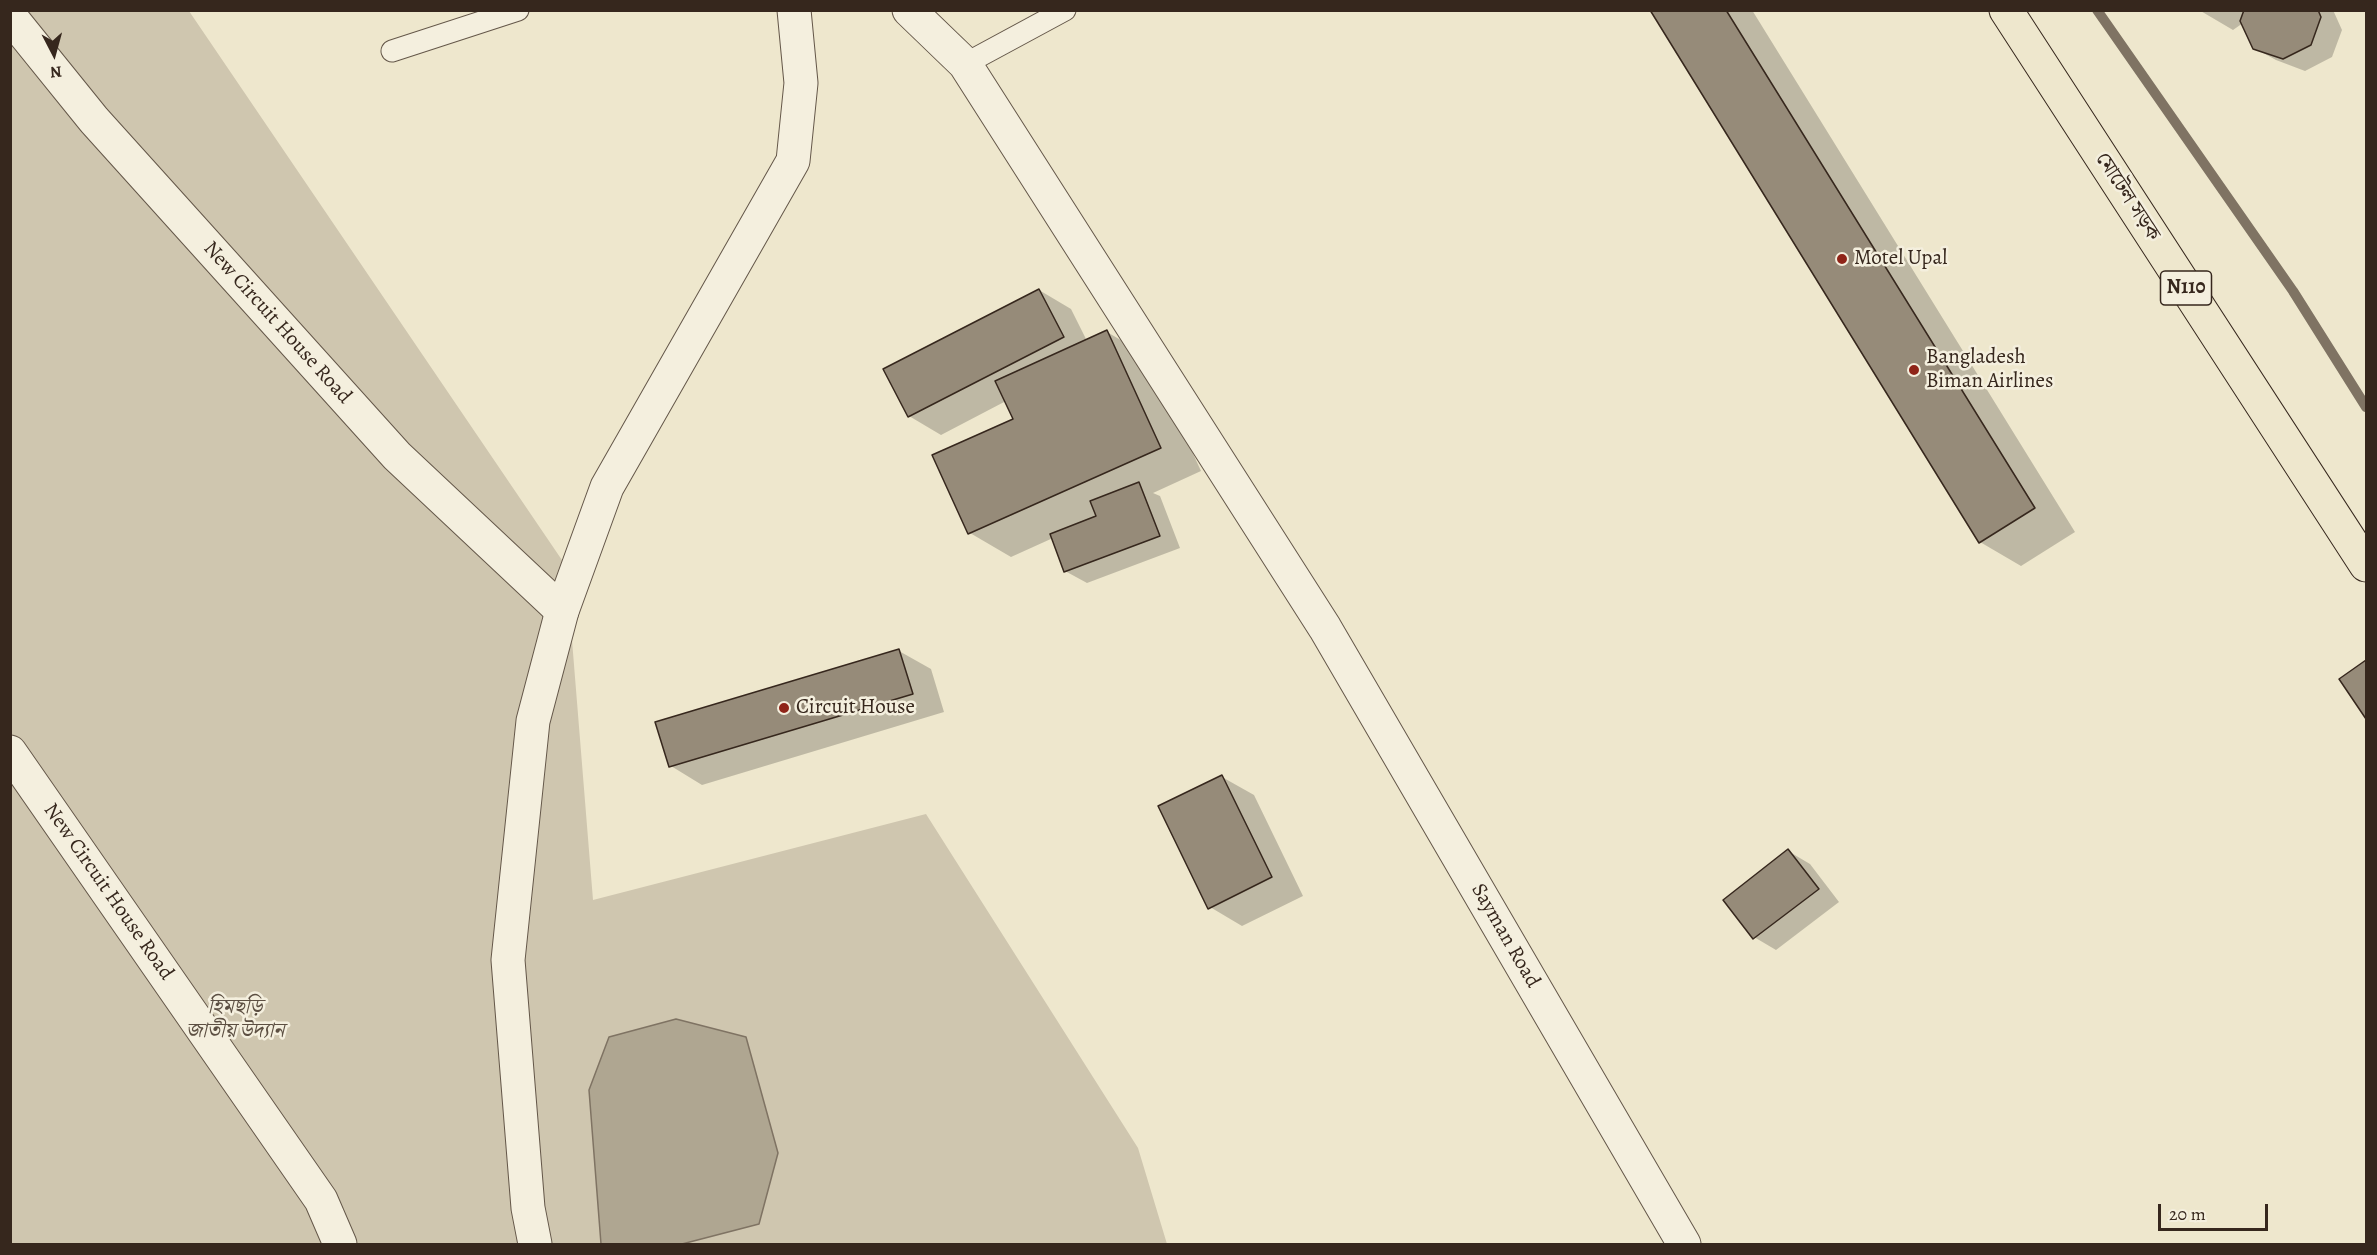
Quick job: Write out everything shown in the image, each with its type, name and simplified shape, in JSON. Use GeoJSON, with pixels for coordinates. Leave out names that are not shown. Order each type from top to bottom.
{"type":"FeatureCollection","features":[{"type":"Feature","properties":{"kind":"highway","name":"মোটেল সড়ক"},"geometry":{"type":"LineString","coordinates":[[2006,10],[2367,565]]}},
{"type":"Feature","properties":{"kind":"street"},"geometry":{"type":"LineString","coordinates":[[535,1245],[528,1208],[508,960],[533,721],[562,611],[607,487],[793,161],[801,83],[794,10]]}},
{"type":"Feature","properties":{"kind":"street","name":"Sayman Road"},"geometry":{"type":"LineString","coordinates":[[909,10],[965,64],[1325,628],[1684,1245]]}},
{"type":"Feature","properties":{"kind":"street","name":"New Circuit House Road"},"geometry":{"type":"LineString","coordinates":[[10,16],[94,120],[397,456],[562,611]]}},
{"type":"Feature","properties":{"kind":"street","name":"New Circuit House Road"},"geometry":{"type":"LineString","coordinates":[[10,752],[321,1200],[340,1245]]}},
{"type":"Feature","properties":{"kind":"lane"},"geometry":{"type":"LineString","coordinates":[[392,51],[518,10]]}},
{"type":"Feature","properties":{"kind":"lane"},"geometry":{"type":"LineString","coordinates":[[965,64],[1065,10]]}},
{"type":"Feature","properties":{"kind":"green space","name":"হিমছড়ি জাতীয় উদ্যান"},"geometry":{"type":"Polygon","coordinates":[[[11,11],[189,11],[566,566],[593,900],[926,814],[1138,1148],[1167,1244],[11,1244],[11,11]]]}},
{"type":"Feature","properties":{"kind":"shaded area"},"geometry":{"type":"Polygon","coordinates":[[[676,1019],[746,1037],[778,1153],[759,1224],[682,1244],[601,1244],[589,1090],[609,1037],[676,1019]]]}},
{"type":"Feature","properties":{"kind":"building","name":"Motel Upal"},"geometry":{"type":"Polygon","coordinates":[[[1650,10],[1726,10],[2035,508],[1979,543],[1650,10]]]}},
{"type":"Feature","properties":{"kind":"building"},"geometry":{"type":"Polygon","coordinates":[[[2244,10],[2318,10],[2321,17],[2311,45],[2283,59],[2253,49],[2240,21],[2244,10]]]}},
{"type":"Feature","properties":{"kind":"building"},"geometry":{"type":"Polygon","coordinates":[[[1039,289],[1064,337],[908,417],[883,369],[1039,289]]]}},
{"type":"Feature","properties":{"kind":"building"},"geometry":{"type":"Polygon","coordinates":[[[1107,330],[1161,448],[968,534],[932,455],[1013,419],[995,381],[1107,330]]]}},
{"type":"Feature","properties":{"kind":"building"},"geometry":{"type":"Polygon","coordinates":[[[1139,482],[1160,536],[1064,572],[1050,534],[1096,516],[1090,501],[1139,482]]]}},
{"type":"Feature","properties":{"kind":"building","name":"Circuit House"},"geometry":{"type":"Polygon","coordinates":[[[899,649],[913,694],[669,767],[655,722],[899,649]]]}},
{"type":"Feature","properties":{"kind":"building"},"geometry":{"type":"Polygon","coordinates":[[[2366,660],[2366,719],[2339,679],[2366,660]]]}},
{"type":"Feature","properties":{"kind":"building"},"geometry":{"type":"Polygon","coordinates":[[[1222,775],[1272,877],[1208,909],[1158,806],[1222,775]]]}},
{"type":"Feature","properties":{"kind":"building"},"geometry":{"type":"Polygon","coordinates":[[[1788,849],[1819,889],[1753,939],[1723,900],[1788,849]]]}},
{"type":"Feature","properties":{"kind":"waterway"},"geometry":{"type":"LineString","coordinates":[[2097,10],[2293,291],[2366,407]]}},
{"type":"Feature","properties":{"kind":"place","name":"Motel Upal"},"geometry":{"type":"Point","coordinates":[1842,259]}},
{"type":"Feature","properties":{"kind":"place","name":"Bangladesh Biman Airlines"},"geometry":{"type":"Point","coordinates":[1914,370]}},
{"type":"Feature","properties":{"kind":"place","name":"Circuit House"},"geometry":{"type":"Point","coordinates":[784,708]}}]}
